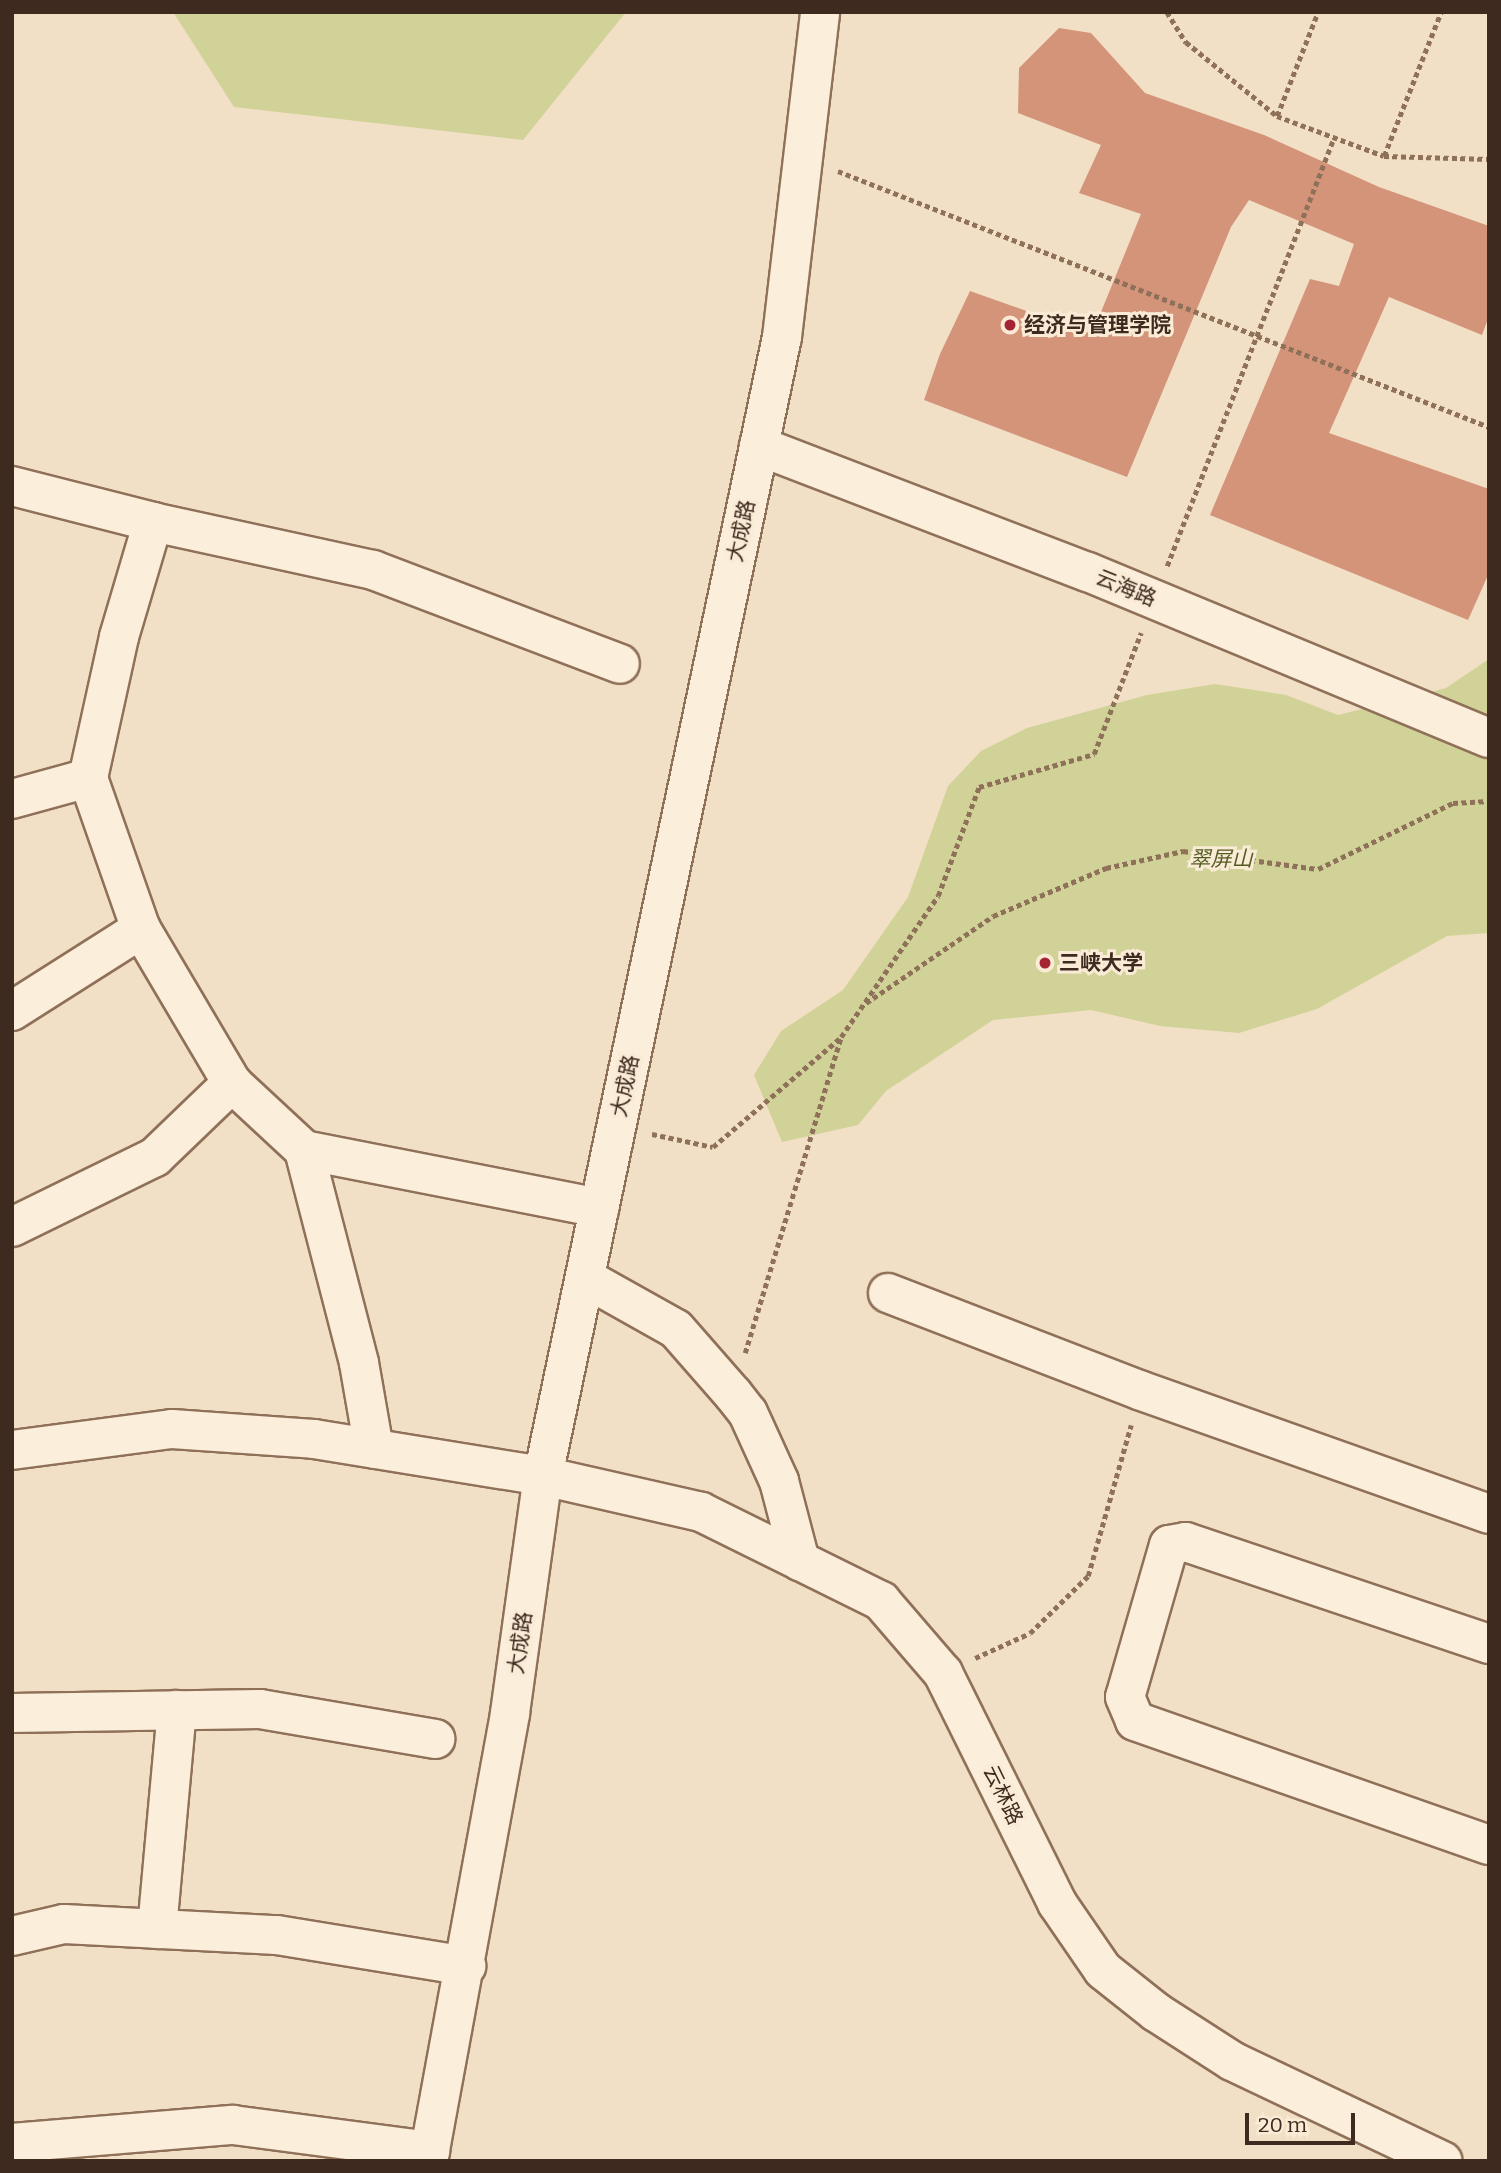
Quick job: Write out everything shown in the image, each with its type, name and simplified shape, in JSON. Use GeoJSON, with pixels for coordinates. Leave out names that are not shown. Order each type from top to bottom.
{"type":"FeatureCollection","features":[{"type":"Feature","properties":{"kind":"street","name":"大成路"},"geometry":{"type":"LineString","coordinates":[[429,2156],[466,1966],[510,1713],[543,1476],[782,337],[820,12]]}},
{"type":"Feature","properties":{"kind":"street","name":"云海路"},"geometry":{"type":"LineString","coordinates":[[759,446],[1154,600],[1489,738]]}},
{"type":"Feature","properties":{"kind":"street"},"geometry":{"type":"LineString","coordinates":[[12,486],[153,522],[373,570],[620,664]]}},
{"type":"Feature","properties":{"kind":"street"},"geometry":{"type":"LineString","coordinates":[[153,522],[119,637],[88,778],[141,929],[232,1083],[304,1150],[599,1208]]}},
{"type":"Feature","properties":{"kind":"street"},"geometry":{"type":"LineString","coordinates":[[12,799],[88,778]]}},
{"type":"Feature","properties":{"kind":"street"},"geometry":{"type":"LineString","coordinates":[[12,1011],[141,929]]}},
{"type":"Feature","properties":{"kind":"street"},"geometry":{"type":"LineString","coordinates":[[12,1227],[155,1157],[232,1083]]}},
{"type":"Feature","properties":{"kind":"street"},"geometry":{"type":"LineString","coordinates":[[304,1150],[359,1363],[374,1449]]}},
{"type":"Feature","properties":{"kind":"street"},"geometry":{"type":"LineString","coordinates":[[585,1278],[676,1329],[748,1413],[779,1481],[800,1561]]}},
{"type":"Feature","properties":{"kind":"street"},"geometry":{"type":"LineString","coordinates":[[888,1293],[1139,1390],[1489,1514]]}},
{"type":"Feature","properties":{"kind":"street","name":"云林路"},"geometry":{"type":"LineString","coordinates":[[12,1450],[172,1429],[314,1439],[543,1476],[701,1512],[881,1601],[943,1673],[1057,1903],[1103,1969],[1156,2012],[1232,2061],[1443,2161]]}},
{"type":"Feature","properties":{"kind":"street"},"geometry":{"type":"LineString","coordinates":[[1489,1644],[1186,1542],[1169,1545],[1125,1697],[1135,1721],[1489,1845]]}},
{"type":"Feature","properties":{"kind":"street"},"geometry":{"type":"LineString","coordinates":[[12,1713],[260,1709],[435,1739]]}},
{"type":"Feature","properties":{"kind":"street"},"geometry":{"type":"LineString","coordinates":[[157,1929],[177,1710]]}},
{"type":"Feature","properties":{"kind":"street"},"geometry":{"type":"LineString","coordinates":[[12,1936],[64,1924],[277,1934],[466,1966]]}},
{"type":"Feature","properties":{"kind":"street"},"geometry":{"type":"LineString","coordinates":[[12,2143],[233,2125],[429,2156]]}},
{"type":"Feature","properties":{"kind":"path"},"geometry":{"type":"LineString","coordinates":[[1167,12],[1186,42],[1277,116],[1384,156],[1489,159]]}},
{"type":"Feature","properties":{"kind":"path"},"geometry":{"type":"LineString","coordinates":[[1277,116],[1318,12]]}},
{"type":"Feature","properties":{"kind":"path"},"geometry":{"type":"LineString","coordinates":[[1384,156],[1441,12]]}},
{"type":"Feature","properties":{"kind":"path"},"geometry":{"type":"LineString","coordinates":[[648,1133],[713,1147],[841,1037],[938,896],[979,788],[1094,754],[1334,138]]}},
{"type":"Feature","properties":{"kind":"path"},"geometry":{"type":"LineString","coordinates":[[803,157],[1489,428]]}},
{"type":"Feature","properties":{"kind":"path"},"geometry":{"type":"LineString","coordinates":[[863,1005],[993,916],[1106,868],[1183,851],[1318,869],[1452,803],[1489,801]]}},
{"type":"Feature","properties":{"kind":"path"},"geometry":{"type":"LineString","coordinates":[[733,1394],[841,1037]]}},
{"type":"Feature","properties":{"kind":"path"},"geometry":{"type":"LineString","coordinates":[[943,1673],[1030,1633],[1088,1576],[1139,1390]]}},
{"type":"Feature","properties":{"kind":"green space"},"geometry":{"type":"Polygon","coordinates":[[[173,12],[626,12],[523,140],[234,107],[173,12]]]}},
{"type":"Feature","properties":{"kind":"green space","name":"翠屏山"},"geometry":{"type":"Polygon","coordinates":[[[1489,659],[1489,933],[1447,936],[1317,1009],[1239,1033],[1160,1026],[1091,1010],[993,1020],[886,1091],[858,1125],[782,1142],[754,1075],[781,1031],[843,990],[908,897],[948,786],[981,751],[1027,728],[1147,695],[1215,684],[1286,695],[1338,715],[1446,688],[1489,659]]]}},
{"type":"Feature","properties":{"kind":"building","name":"经济与管理学院"},"geometry":{"type":"Polygon","coordinates":[[[1059,28],[1091,33],[1145,93],[1264,135],[1379,187],[1489,226],[1489,316],[1482,335],[1389,297],[1329,433],[1489,489],[1489,573],[1468,620],[1210,515],[1310,279],[1339,286],[1354,244],[1249,200],[1231,227],[1127,477],[924,400],[940,354],[970,291],[1092,334],[1141,214],[1079,193],[1101,145],[1018,113],[1019,68],[1059,28]]]}},
{"type":"Feature","properties":{"kind":"place","name":"经济与管理学院"},"geometry":{"type":"Point","coordinates":[1010,325]}},
{"type":"Feature","properties":{"kind":"place","name":"三峡大学"},"geometry":{"type":"Point","coordinates":[1045,963]}}]}
